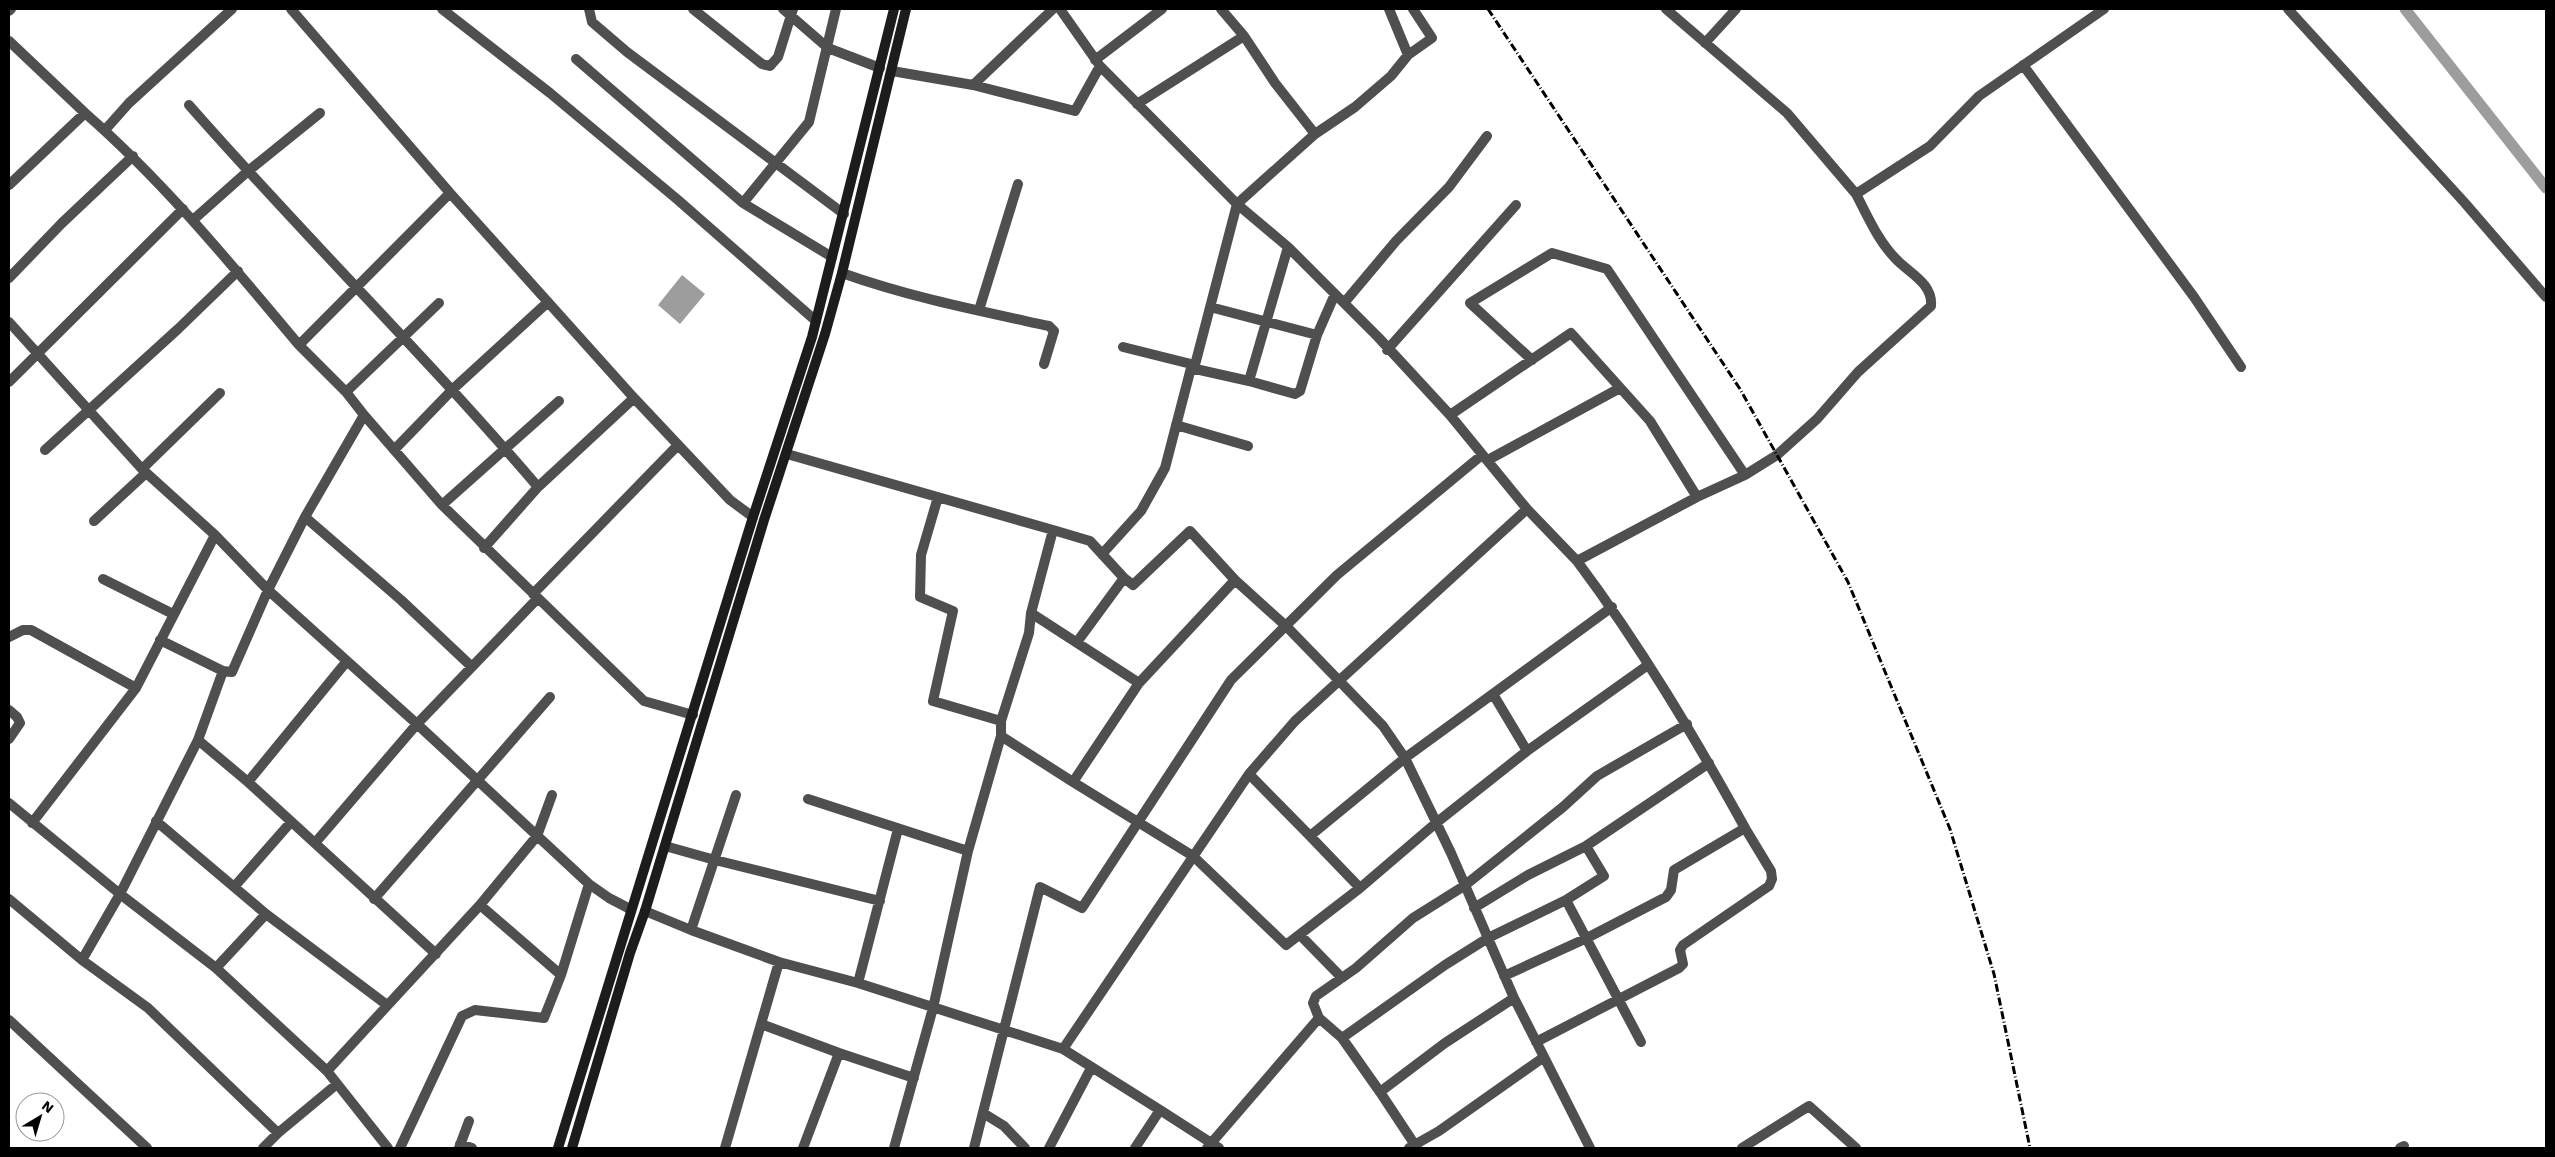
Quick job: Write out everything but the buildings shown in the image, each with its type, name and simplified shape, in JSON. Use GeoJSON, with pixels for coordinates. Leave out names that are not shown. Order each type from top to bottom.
{"type":"FeatureCollection","features":[{"type":"Feature","properties":{"kind":"main road"},"geometry":{"type":"LineString","coordinates":[[558,1148],[630,909],[693,715],[753,516],[816,321],[894,9]]}},
{"type":"Feature","properties":{"kind":"main road"},"geometry":{"type":"LineString","coordinates":[[572,1148],[630,953],[645,911],[764,520],[787,454],[842,273],[906,9]]}},
{"type":"Feature","properties":{"kind":"street"},"geometry":{"type":"LineString","coordinates":[[105,130],[129,103],[232,9]]}},
{"type":"Feature","properties":{"kind":"street"},"geometry":{"type":"LineString","coordinates":[[292,9],[450,192],[634,398],[730,500],[753,516]]}},
{"type":"Feature","properties":{"kind":"street"},"geometry":{"type":"LineString","coordinates":[[442,9],[550,93],[678,200],[816,321]]}},
{"type":"Feature","properties":{"kind":"street"},"geometry":{"type":"LineString","coordinates":[[589,9],[592,22],[627,52],[844,214]]}},
{"type":"Feature","properties":{"kind":"street"},"geometry":{"type":"LineString","coordinates":[[694,9],[762,64],[770,66],[778,57],[792,12]]}},
{"type":"Feature","properties":{"kind":"street"},"geometry":{"type":"LineString","coordinates":[[783,9],[792,12],[828,48],[880,68]]}},
{"type":"Feature","properties":{"kind":"street"},"geometry":{"type":"LineString","coordinates":[[743,203],[809,122],[836,9]]}},
{"type":"Feature","properties":{"kind":"street"},"geometry":{"type":"LineString","coordinates":[[972,85],[1053,9]]}},
{"type":"Feature","properties":{"kind":"street"},"geometry":{"type":"LineString","coordinates":[[1060,9],[1098,63],[1236,204],[1288,247],[1378,337],[1387,350],[1450,415],[1528,509],[1577,561],[1612,608],[1687,724],[1770,871],[1772,879],[1769,886],[1683,945],[1680,950],[1683,964],[1679,968],[1536,1042]]}},
{"type":"Feature","properties":{"kind":"street"},"geometry":{"type":"LineString","coordinates":[[892,72],[972,85],[1075,111],[1098,63],[1162,9]]}},
{"type":"Feature","properties":{"kind":"street"},"geometry":{"type":"LineString","coordinates":[[1221,9],[1244,36],[1275,84],[1315,134]]}},
{"type":"Feature","properties":{"kind":"street"},"geometry":{"type":"LineString","coordinates":[[1389,9],[1408,55]]}},
{"type":"Feature","properties":{"kind":"street"},"geometry":{"type":"LineString","coordinates":[[1123,347],[1195,365],[1236,204],[1315,134],[1355,107],[1391,76],[1408,55],[1432,38],[1413,9]]}},
{"type":"Feature","properties":{"kind":"street"},"geometry":{"type":"LineString","coordinates":[[1577,561],[1697,497],[1745,475],[1777,455],[1811,425],[1858,372],[1932,306],[1932,298],[1928,288],[1896,260],[1883,244],[1856,194],[1787,113],[1666,9]]}},
{"type":"Feature","properties":{"kind":"street"},"geometry":{"type":"LineString","coordinates":[[1705,43],[1736,9]]}},
{"type":"Feature","properties":{"kind":"street"},"geometry":{"type":"LineString","coordinates":[[1856,194],[1930,146],[1979,96],[2104,9]]}},
{"type":"Feature","properties":{"kind":"street"},"geometry":{"type":"LineString","coordinates":[[2288,9],[2464,202],[2546,297]]}},
{"type":"Feature","properties":{"kind":"street"},"geometry":{"type":"LineString","coordinates":[[1137,104],[1244,36]]}},
{"type":"Feature","properties":{"kind":"street"},"geometry":{"type":"LineString","coordinates":[[9,41],[133,156],[183,209],[238,271],[299,345],[346,392],[364,416],[442,505],[484,548],[644,701],[693,715]]}},
{"type":"Feature","properties":{"kind":"street"},"geometry":{"type":"LineString","coordinates":[[576,59],[743,203],[832,257]]}},
{"type":"Feature","properties":{"kind":"street"},"geometry":{"type":"LineString","coordinates":[[2023,66],[2194,296],[2241,367]]}},
{"type":"Feature","properties":{"kind":"street"},"geometry":{"type":"LineString","coordinates":[[189,106],[247,172],[453,389],[538,487]]}},
{"type":"Feature","properties":{"kind":"street"},"geometry":{"type":"LineString","coordinates":[[9,184],[86,113]]}},
{"type":"Feature","properties":{"kind":"street"},"geometry":{"type":"LineString","coordinates":[[193,220],[247,172],[320,113]]}},
{"type":"Feature","properties":{"kind":"street"},"geometry":{"type":"LineString","coordinates":[[1344,303],[1396,241],[1449,187],[1487,136]]}},
{"type":"Feature","properties":{"kind":"street"},"geometry":{"type":"LineString","coordinates":[[9,278],[62,223],[133,156]]}},
{"type":"Feature","properties":{"kind":"street"},"geometry":{"type":"LineString","coordinates":[[979,310],[1018,184]]}},
{"type":"Feature","properties":{"kind":"street"},"geometry":{"type":"LineString","coordinates":[[299,345],[450,192]]}},
{"type":"Feature","properties":{"kind":"street"},"geometry":{"type":"LineString","coordinates":[[1387,350],[1516,204]]}},
{"type":"Feature","properties":{"kind":"street"},"geometry":{"type":"LineString","coordinates":[[9,382],[183,209]]}},
{"type":"Feature","properties":{"kind":"street"},"geometry":{"type":"LineString","coordinates":[[1249,381],[1288,247]]}},
{"type":"Feature","properties":{"kind":"street"},"geometry":{"type":"LineString","coordinates":[[1532,360],[1470,303],[1552,253],[1607,269],[1745,475]]}},
{"type":"Feature","properties":{"kind":"street"},"geometry":{"type":"LineString","coordinates":[[45,450],[238,271]]}},
{"type":"Feature","properties":{"kind":"street"},"geometry":{"type":"LineString","coordinates":[[842,273],[872,283],[1052,328],[1054,331],[1044,364]]}},
{"type":"Feature","properties":{"kind":"street"},"geometry":{"type":"LineString","coordinates":[[1103,554],[1141,511],[1165,468],[1191,368],[1296,394],[1300,392],[1316,335],[1335,294]]}},
{"type":"Feature","properties":{"kind":"street"},"geometry":{"type":"LineString","coordinates":[[394,450],[453,389],[548,302]]}},
{"type":"Feature","properties":{"kind":"street"},"geometry":{"type":"LineString","coordinates":[[346,392],[439,303]]}},
{"type":"Feature","properties":{"kind":"street"},"geometry":{"type":"LineString","coordinates":[[1210,307],[1316,335]]}},
{"type":"Feature","properties":{"kind":"street"},"geometry":{"type":"LineString","coordinates":[[9,322],[144,471],[215,535],[268,590],[417,724],[589,884],[609,898],[630,909]]}},
{"type":"Feature","properties":{"kind":"street"},"geometry":{"type":"LineString","coordinates":[[1450,415],[1571,333],[1650,421],[1697,497]]}},
{"type":"Feature","properties":{"kind":"street"},"geometry":{"type":"LineString","coordinates":[[974,1148],[1040,887],[1082,908],[1231,680],[1287,627],[1337,575],[1485,458],[1620,388]]}},
{"type":"Feature","properties":{"kind":"street"},"geometry":{"type":"LineString","coordinates":[[94,521],[220,393]]}},
{"type":"Feature","properties":{"kind":"street"},"geometry":{"type":"LineString","coordinates":[[484,548],[538,487],[634,398]]}},
{"type":"Feature","properties":{"kind":"street"},"geometry":{"type":"LineString","coordinates":[[442,505],[559,401]]}},
{"type":"Feature","properties":{"kind":"street"},"geometry":{"type":"LineString","coordinates":[[160,640],[223,671],[230,673],[234,669],[268,590],[305,517],[364,416]]}},
{"type":"Feature","properties":{"kind":"street"},"geometry":{"type":"LineString","coordinates":[[1176,426],[1248,446]]}},
{"type":"Feature","properties":{"kind":"street"},"geometry":{"type":"LineString","coordinates":[[315,843],[417,724],[678,445]]}},
{"type":"Feature","properties":{"kind":"street"},"geometry":{"type":"LineString","coordinates":[[787,454],[1082,537],[1103,554],[1124,578],[1133,585],[1190,531],[1235,580],[1287,627],[1383,726],[1405,758],[1514,998],[1589,1148]]}},
{"type":"Feature","properties":{"kind":"street"},"geometry":{"type":"LineString","coordinates":[[938,498],[921,555],[920,597],[953,611],[933,701],[1001,721]]}},
{"type":"Feature","properties":{"kind":"street"},"geometry":{"type":"LineString","coordinates":[[1063,1049],[1249,774],[1295,720],[1528,509]]}},
{"type":"Feature","properties":{"kind":"street"},"geometry":{"type":"LineString","coordinates":[[305,517],[472,667]]}},
{"type":"Feature","properties":{"kind":"street"},"geometry":{"type":"LineString","coordinates":[[894,1148],[933,1008],[968,851],[1001,736],[1001,721],[1029,633],[1031,613],[1053,530]]}},
{"type":"Feature","properties":{"kind":"street"},"geometry":{"type":"LineString","coordinates":[[32,823],[136,688],[215,535]]}},
{"type":"Feature","properties":{"kind":"street"},"geometry":{"type":"LineString","coordinates":[[1077,642],[1124,578]]}},
{"type":"Feature","properties":{"kind":"street"},"geometry":{"type":"LineString","coordinates":[[103,579],[174,614]]}},
{"type":"Feature","properties":{"kind":"street"},"geometry":{"type":"LineString","coordinates":[[1073,782],[1139,683],[1235,580]]}},
{"type":"Feature","properties":{"kind":"street"},"geometry":{"type":"LineString","coordinates":[[1310,836],[1405,758],[1612,608]]}},
{"type":"Feature","properties":{"kind":"street"},"geometry":{"type":"LineString","coordinates":[[1031,613],[1139,683]]}},
{"type":"Feature","properties":{"kind":"street"},"geometry":{"type":"LineString","coordinates":[[9,637],[23,630],[31,630],[136,688]]}},
{"type":"Feature","properties":{"kind":"street"},"geometry":{"type":"LineString","coordinates":[[248,782],[347,661]]}},
{"type":"Feature","properties":{"kind":"street"},"geometry":{"type":"LineString","coordinates":[[1001,736],[1193,856],[1286,946],[1301,936],[1436,823],[1527,751],[1648,665]]}},
{"type":"Feature","properties":{"kind":"street"},"geometry":{"type":"LineString","coordinates":[[82,960],[120,894],[198,740],[223,671]]}},
{"type":"Feature","properties":{"kind":"street"},"geometry":{"type":"LineString","coordinates":[[1493,694],[1527,751]]}},
{"type":"Feature","properties":{"kind":"street"},"geometry":{"type":"LineString","coordinates":[[374,899],[479,781],[550,697]]}},
{"type":"Feature","properties":{"kind":"street"},"geometry":{"type":"LineString","coordinates":[[9,710],[18,717],[20,723],[9,739]]}},
{"type":"Feature","properties":{"kind":"street"},"geometry":{"type":"LineString","coordinates":[[1544,1056],[1439,1131],[1413,1147],[1380,1092],[1342,1038],[1319,1018],[1314,999],[1413,918],[1464,886],[1563,807],[1596,776],[1687,724]]}},
{"type":"Feature","properties":{"kind":"street"},"geometry":{"type":"LineString","coordinates":[[198,740],[248,782],[436,954]]}},
{"type":"Feature","properties":{"kind":"street"},"geometry":{"type":"LineString","coordinates":[[1474,908],[1528,875],[1586,846],[1709,763]]}},
{"type":"Feature","properties":{"kind":"street"},"geometry":{"type":"LineString","coordinates":[[1249,774],[1360,888]]}},
{"type":"Feature","properties":{"kind":"street"},"geometry":{"type":"LineString","coordinates":[[326,1071],[480,905],[537,836],[552,795]]}},
{"type":"Feature","properties":{"kind":"street"},"geometry":{"type":"LineString","coordinates":[[691,930],[736,795]]}},
{"type":"Feature","properties":{"kind":"street"},"geometry":{"type":"LineString","coordinates":[[808,799],[968,851]]}},
{"type":"Feature","properties":{"kind":"street"},"geometry":{"type":"LineString","coordinates":[[9,803],[120,894],[216,968],[326,1071],[388,1148]]}},
{"type":"Feature","properties":{"kind":"street"},"geometry":{"type":"LineString","coordinates":[[156,821],[266,914],[386,1005]]}},
{"type":"Feature","properties":{"kind":"street"},"geometry":{"type":"LineString","coordinates":[[234,887],[291,822]]}},
{"type":"Feature","properties":{"kind":"street"},"geometry":{"type":"LineString","coordinates":[[1504,976],[1587,938],[1666,897],[1671,890],[1674,870],[1745,828]]}},
{"type":"Feature","properties":{"kind":"street"},"geometry":{"type":"LineString","coordinates":[[858,983],[898,829]]}},
{"type":"Feature","properties":{"kind":"street"},"geometry":{"type":"LineString","coordinates":[[665,846],[880,901]]}},
{"type":"Feature","properties":{"kind":"street"},"geometry":{"type":"LineString","coordinates":[[1342,1038],[1445,965],[1488,938],[1566,900],[1604,876],[1586,846]]}},
{"type":"Feature","properties":{"kind":"street"},"geometry":{"type":"LineString","coordinates":[[400,1148],[462,1016],[475,1010],[544,1018],[561,975],[589,884]]}},
{"type":"Feature","properties":{"kind":"street"},"geometry":{"type":"LineString","coordinates":[[9,899],[82,960],[148,1008],[278,1133]]}},
{"type":"Feature","properties":{"kind":"street"},"geometry":{"type":"LineString","coordinates":[[1566,900],[1641,1042]]}},
{"type":"Feature","properties":{"kind":"street"},"geometry":{"type":"LineString","coordinates":[[480,905],[561,975]]}},
{"type":"Feature","properties":{"kind":"street"},"geometry":{"type":"LineString","coordinates":[[645,911],[779,962],[858,983],[1063,1049],[1160,1110],[1212,1146],[1319,1018]]}},
{"type":"Feature","properties":{"kind":"street"},"geometry":{"type":"LineString","coordinates":[[216,968],[266,914]]}},
{"type":"Feature","properties":{"kind":"street"},"geometry":{"type":"LineString","coordinates":[[1301,936],[1342,978]]}},
{"type":"Feature","properties":{"kind":"street"},"geometry":{"type":"LineString","coordinates":[[725,1148],[779,962]]}},
{"type":"Feature","properties":{"kind":"street"},"geometry":{"type":"LineString","coordinates":[[1380,1092],[1445,1043],[1514,998]]}},
{"type":"Feature","properties":{"kind":"street"},"geometry":{"type":"LineString","coordinates":[[9,1020],[147,1148]]}},
{"type":"Feature","properties":{"kind":"street"},"geometry":{"type":"LineString","coordinates":[[761,1024],[914,1078]]}},
{"type":"Feature","properties":{"kind":"street"},"geometry":{"type":"LineString","coordinates":[[803,1148],[839,1053]]}},
{"type":"Feature","properties":{"kind":"street"},"geometry":{"type":"LineString","coordinates":[[1049,1148],[1091,1068]]}},
{"type":"Feature","properties":{"kind":"street"},"geometry":{"type":"LineString","coordinates":[[263,1148],[278,1133],[337,1084]]}},
{"type":"Feature","properties":{"kind":"street"},"geometry":{"type":"LineString","coordinates":[[1742,1148],[1809,1106],[1856,1148]]}},
{"type":"Feature","properties":{"kind":"street"},"geometry":{"type":"LineString","coordinates":[[1134,1148],[1160,1110]]}},
{"type":"Feature","properties":{"kind":"street"},"geometry":{"type":"LineString","coordinates":[[983,1113],[1004,1126],[1025,1148]]}},
{"type":"Feature","properties":{"kind":"street"},"geometry":{"type":"LineString","coordinates":[[469,1121],[460,1146],[472,1148]]}},
{"type":"Feature","properties":{"kind":"shaded area"},"geometry":{"type":"Polygon","coordinates":[[[682,275],[705,294],[680,324],[658,305],[682,275]]]}},
{"type":"Feature","properties":{"kind":"waterway"},"geometry":{"type":"LineString","coordinates":[[2405,9],[2546,188]]}},
{"type":"Feature","properties":{"kind":"railway"},"geometry":{"type":"LineString","coordinates":[[1488,9],[1740,389],[1848,582],[1950,829],[1994,974],[2030,1148]]}}]}
